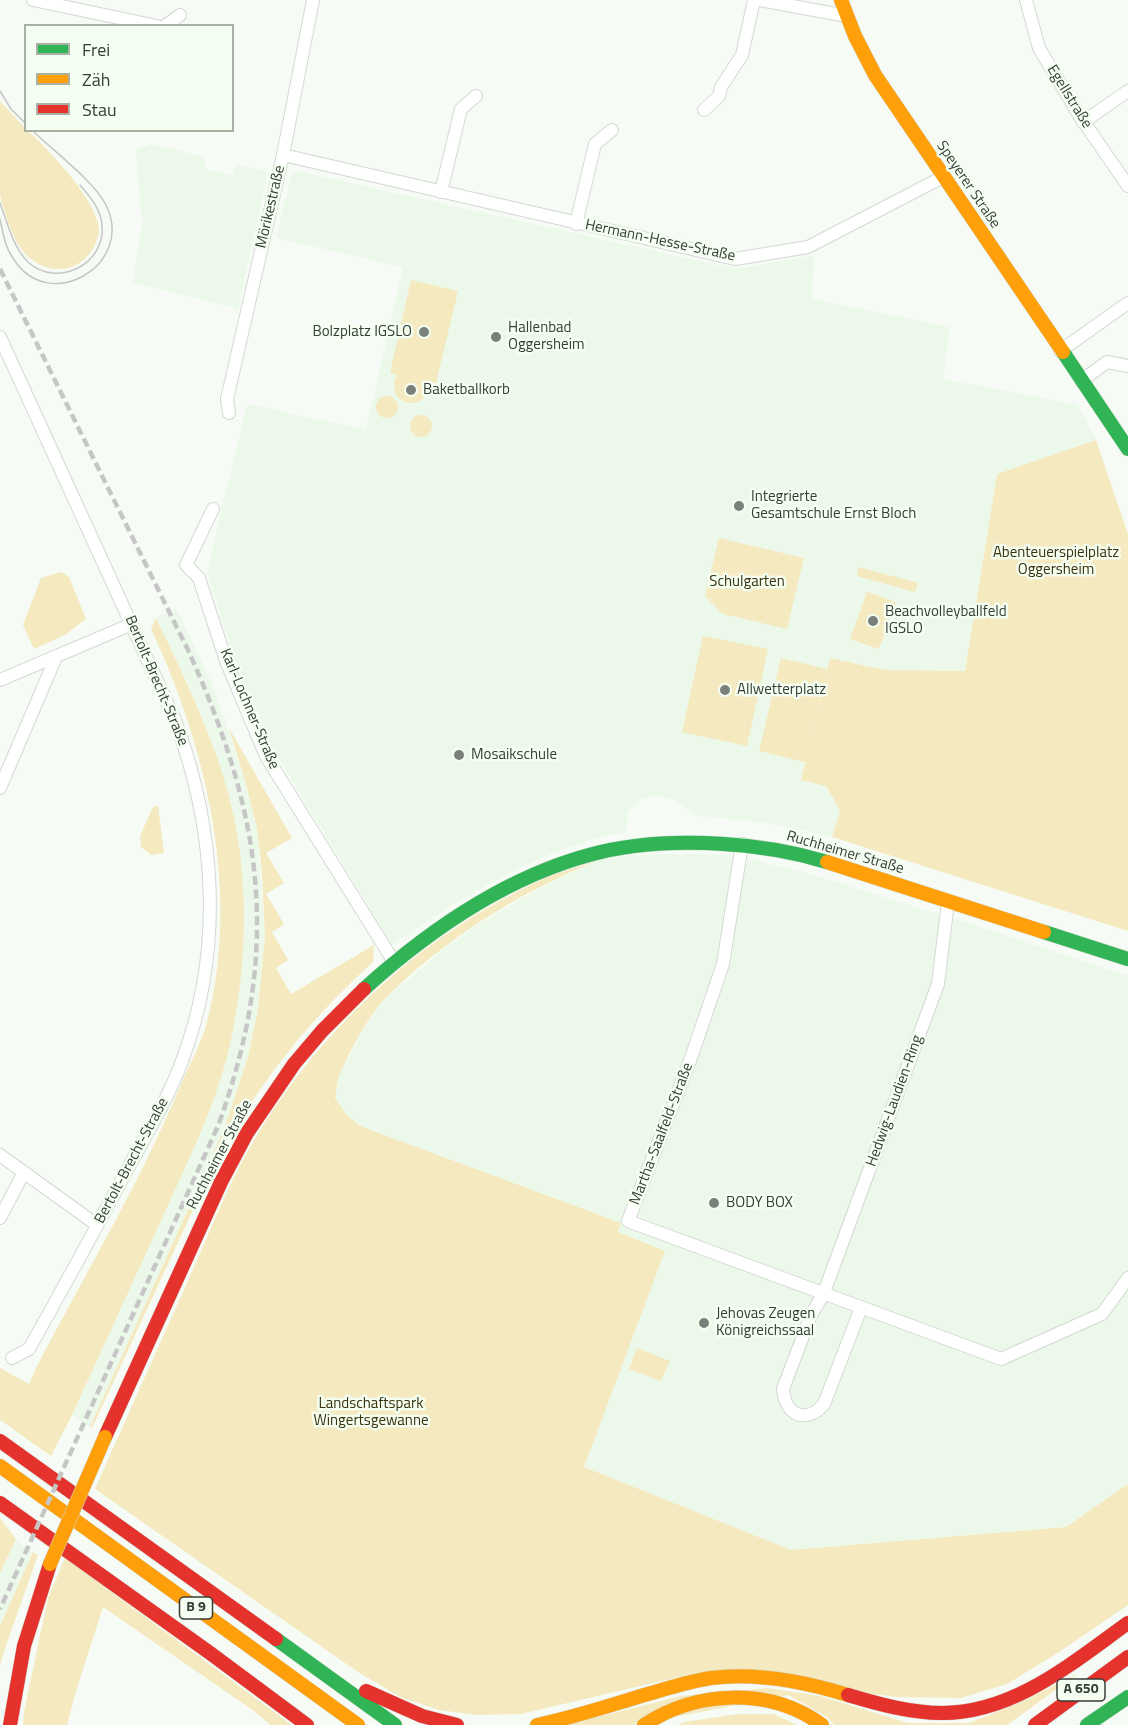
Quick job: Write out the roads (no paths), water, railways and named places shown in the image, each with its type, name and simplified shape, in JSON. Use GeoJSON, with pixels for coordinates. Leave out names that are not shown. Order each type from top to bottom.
{"type":"FeatureCollection","features":[{"type":"Feature","properties":{"kind":"main road","name":"Speyerer Straße"},"geometry":{"type":"LineString","coordinates":[[842,0],[874,75],[1128,449]]}},
{"type":"Feature","properties":{"kind":"main road","name":"Ruchheimer Straße"},"geometry":{"type":"LineString","coordinates":[[10,1725],[24,1646],[50,1564],[221,1182],[247,1133],[277,1087],[338,1013],[394,962],[458,915],[519,881],[565,863],[605,851],[681,842],[742,844],[814,858],[1128,959]]}},
{"type":"Feature","properties":{"kind":"main road","name":"B 9"},"geometry":{"type":"LineString","coordinates":[[0,1441],[395,1725]]}},
{"type":"Feature","properties":{"kind":"main road","name":"B 9"},"geometry":{"type":"LineString","coordinates":[[0,1466],[358,1725]]}},
{"type":"Feature","properties":{"kind":"main road","name":"B 9"},"geometry":{"type":"LineString","coordinates":[[0,1482],[33,1491]]}},
{"type":"Feature","properties":{"kind":"main road"},"geometry":{"type":"LineString","coordinates":[[0,1503],[307,1725]]}},
{"type":"Feature","properties":{"kind":"main road"},"geometry":{"type":"LineString","coordinates":[[537,1725],[567,1719],[638,1697],[717,1677],[764,1679],[822,1687],[870,1701],[944,1713],[980,1708],[1011,1698],[1045,1681],[1128,1623]]}},
{"type":"Feature","properties":{"kind":"main road","name":"A 650"},"geometry":{"type":"LineString","coordinates":[[1035,1725],[1128,1657]]}},
{"type":"Feature","properties":{"kind":"main road"},"geometry":{"type":"LineString","coordinates":[[308,1662],[413,1713],[457,1725]]}},
{"type":"Feature","properties":{"kind":"main road","name":"A 650"},"geometry":{"type":"LineString","coordinates":[[1087,1725],[1128,1697]]}},
{"type":"Feature","properties":{"kind":"main road"},"geometry":{"type":"LineString","coordinates":[[644,1725],[655,1715],[675,1706],[716,1699],[780,1701],[801,1710],[822,1725]]}},
{"type":"Feature","properties":{"kind":"street"},"geometry":{"type":"LineString","coordinates":[[33,0],[147,24]]}},
{"type":"Feature","properties":{"kind":"street","name":"Mörikestraße"},"geometry":{"type":"LineString","coordinates":[[229,413],[227,399],[283,156],[313,0]]}},
{"type":"Feature","properties":{"kind":"street"},"geometry":{"type":"LineString","coordinates":[[704,110],[719,96],[721,87],[741,55],[754,0]]}},
{"type":"Feature","properties":{"kind":"street"},"geometry":{"type":"LineString","coordinates":[[760,0],[847,16]]}},
{"type":"Feature","properties":{"kind":"street","name":"Egellstraße"},"geometry":{"type":"LineString","coordinates":[[1026,0],[1039,48],[1083,122],[1128,186]]}},
{"type":"Feature","properties":{"kind":"street"},"geometry":{"type":"LineString","coordinates":[[168,24],[180,15]]}},
{"type":"Feature","properties":{"kind":"street"},"geometry":{"type":"LineString","coordinates":[[1083,122],[1128,91]]}},
{"type":"Feature","properties":{"kind":"street"},"geometry":{"type":"LineString","coordinates":[[441,192],[461,109],[476,96]]}},
{"type":"Feature","properties":{"kind":"street","name":"Hermann-Hesse-Straße"},"geometry":{"type":"LineString","coordinates":[[576,224],[595,144],[612,130]]}},
{"type":"Feature","properties":{"kind":"street","name":"Hermann-Hesse-Straße"},"geometry":{"type":"LineString","coordinates":[[283,156],[735,259],[808,247],[943,177]]}},
{"type":"Feature","properties":{"kind":"street"},"geometry":{"type":"LineString","coordinates":[[1060,351],[1128,303]]}},
{"type":"Feature","properties":{"kind":"street","name":"Bertolt-Brecht-Straße"},"geometry":{"type":"LineString","coordinates":[[0,337],[132,624],[187,751],[199,797],[207,846],[210,894],[209,943],[200,1001],[183,1061],[163,1105],[29,1349],[12,1358]]}},
{"type":"Feature","properties":{"kind":"street"},"geometry":{"type":"LineString","coordinates":[[1081,381],[1107,362],[1128,366]]}},
{"type":"Feature","properties":{"kind":"street","name":"Karl-Lochner-Straße"},"geometry":{"type":"LineString","coordinates":[[213,509],[186,565],[200,578],[226,662],[266,756],[394,962]]}},
{"type":"Feature","properties":{"kind":"street"},"geometry":{"type":"LineString","coordinates":[[0,680],[132,624]]}},
{"type":"Feature","properties":{"kind":"street"},"geometry":{"type":"LineString","coordinates":[[0,788],[56,657]]}},
{"type":"Feature","properties":{"kind":"street","name":"Martha-Saalfeld-Straße"},"geometry":{"type":"LineString","coordinates":[[742,844],[723,964],[628,1221],[823,1295]]}},
{"type":"Feature","properties":{"kind":"street","name":"Hedwig-Laudien-Ring"},"geometry":{"type":"LineString","coordinates":[[861,1308],[824,1404],[818,1411],[809,1415],[797,1414],[784,1400],[783,1389],[811,1315],[823,1295],[938,984],[948,902]]}},
{"type":"Feature","properties":{"kind":"street"},"geometry":{"type":"LineString","coordinates":[[0,1155],[97,1225]]}},
{"type":"Feature","properties":{"kind":"street"},"geometry":{"type":"LineString","coordinates":[[0,1218],[24,1172]]}},
{"type":"Feature","properties":{"kind":"street"},"geometry":{"type":"LineString","coordinates":[[823,1295],[1001,1359],[1102,1314],[1128,1278]]}},
{"type":"Feature","properties":{"kind":"tram line"},"geometry":{"type":"LineString","coordinates":[[0,91],[11,109],[24,122]]}},
{"type":"Feature","properties":{"kind":"tram line"},"geometry":{"type":"LineString","coordinates":[[0,219],[10,254],[28,275],[47,283],[66,283],[84,276],[99,263],[109,247],[112,227],[106,205],[93,186],[34,132]]}},
{"type":"Feature","properties":{"kind":"tram line"},"geometry":{"type":"LineString","coordinates":[[0,203],[14,242],[28,262],[40,270],[52,273],[65,272],[88,261],[96,251],[101,239],[100,214],[80,185]]}},
{"type":"Feature","properties":{"kind":"railway"},"geometry":{"type":"LineString","coordinates":[[0,269],[188,650],[214,711],[234,770],[248,828],[256,885],[257,942],[251,1001],[238,1062],[218,1126],[0,1609]]}},
{"type":"Feature","properties":{"kind":"place","name":"Bolzplatz IGSLO"},"geometry":{"type":"Point","coordinates":[424,332]}},
{"type":"Feature","properties":{"kind":"place","name":"Hallenbad Oggersheim"},"geometry":{"type":"Point","coordinates":[496,337]}},
{"type":"Feature","properties":{"kind":"place","name":"Baketballkorb"},"geometry":{"type":"Point","coordinates":[411,390]}},
{"type":"Feature","properties":{"kind":"place","name":"Integrierte Gesamtschule Ernst Bloch"},"geometry":{"type":"Point","coordinates":[739,506]}},
{"type":"Feature","properties":{"kind":"place","name":"Beachvolleyballfeld IGSLO"},"geometry":{"type":"Point","coordinates":[873,621]}},
{"type":"Feature","properties":{"kind":"place","name":"Allwetterplatz"},"geometry":{"type":"Point","coordinates":[725,690]}},
{"type":"Feature","properties":{"kind":"place","name":"Mosaikschule"},"geometry":{"type":"Point","coordinates":[459,755]}},
{"type":"Feature","properties":{"kind":"place","name":"BODY BOX"},"geometry":{"type":"Point","coordinates":[714,1203]}},
{"type":"Feature","properties":{"kind":"place","name":"Jehovas Zeugen Königreichssaal"},"geometry":{"type":"Point","coordinates":[704,1323]}},
{"type":"Feature","properties":{"kind":"park label","name":"Abenteuerspielplatz Oggersheim"},"geometry":{"type":"Point","coordinates":[1056,562]}},
{"type":"Feature","properties":{"kind":"park label","name":"Schulgarten"},"geometry":{"type":"Point","coordinates":[747,582]}},
{"type":"Feature","properties":{"kind":"park label","name":"Landschaftspark Wingertsgewanne"},"geometry":{"type":"Point","coordinates":[371,1412]}}]}
